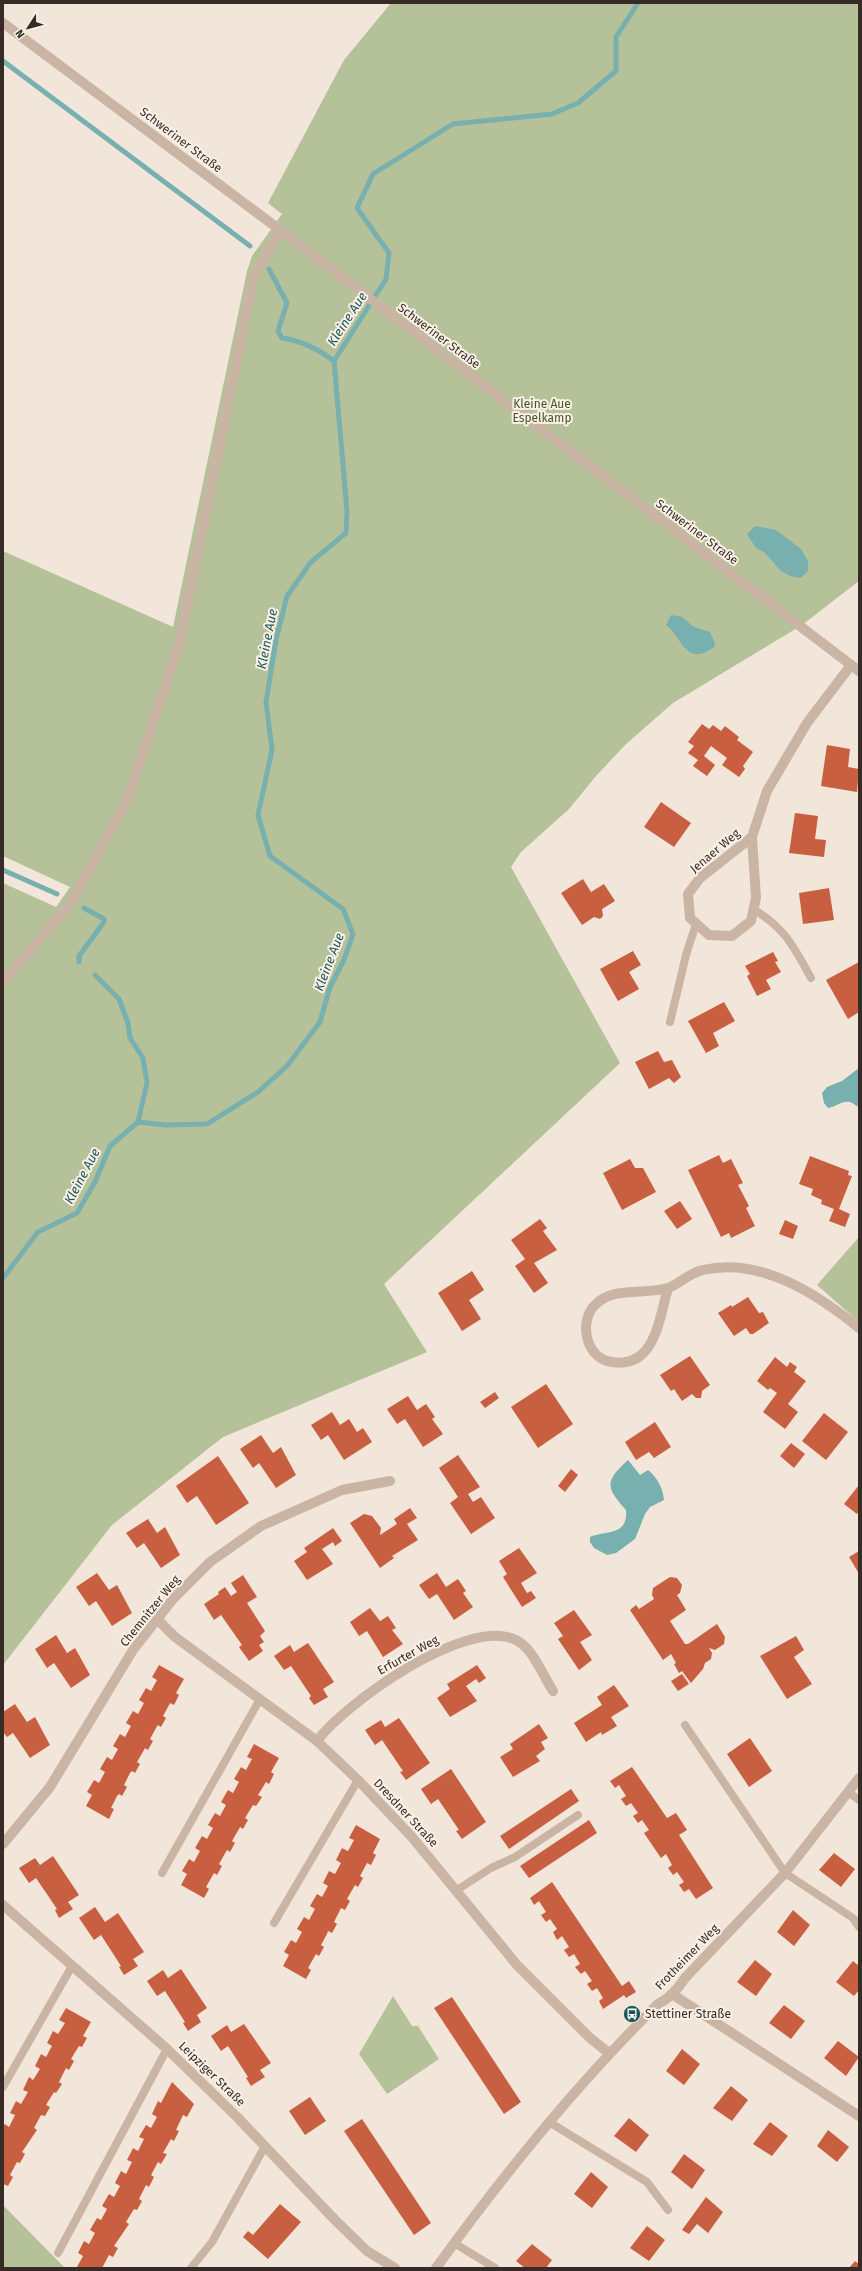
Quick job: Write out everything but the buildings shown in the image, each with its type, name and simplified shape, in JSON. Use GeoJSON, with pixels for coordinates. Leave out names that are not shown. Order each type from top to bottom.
{"type":"FeatureCollection","features":[{"type":"Feature","properties":{"kind":"street","name":"Schweriner Straße"},"geometry":{"type":"LineString","coordinates":[[3,23],[280,230],[383,310],[855,668]]}},
{"type":"Feature","properties":{"kind":"street"},"geometry":{"type":"LineString","coordinates":[[3,982],[70,904],[127,801],[179,644],[254,275],[280,230]]}},
{"type":"Feature","properties":{"kind":"street","name":"Jenaer Weg"},"geometry":{"type":"LineString","coordinates":[[752,837],[700,878],[688,894],[690,918],[709,935],[732,936],[751,921],[756,898],[752,837],[767,792],[807,723],[855,668]]}},
{"type":"Feature","properties":{"kind":"street"},"geometry":{"type":"LineString","coordinates":[[668,1288],[650,1348],[638,1360],[625,1364],[610,1362],[593,1351],[586,1336],[586,1324],[587,1318],[595,1304],[613,1295],[668,1288],[702,1270],[741,1267],[787,1281],[830,1304],[859,1328]]}},
{"type":"Feature","properties":{"kind":"street","name":"Chemnitzer Weg"},"geometry":{"type":"LineString","coordinates":[[3,1844],[50,1787],[133,1650],[173,1599],[210,1562],[261,1526],[342,1490],[390,1481]]}},
{"type":"Feature","properties":{"kind":"street","name":"Dresdner Straße"},"geometry":{"type":"LineString","coordinates":[[158,1620],[175,1637],[317,1741],[358,1780],[412,1837],[517,1965],[590,2038],[609,2053]]}},
{"type":"Feature","properties":{"kind":"street","name":"Erfurter Weg"},"geometry":{"type":"LineString","coordinates":[[317,1741],[337,1718],[378,1687],[437,1651],[479,1636],[500,1636],[515,1640],[526,1648],[553,1691]]}},
{"type":"Feature","properties":{"kind":"street","name":"Frotheimer Weg"},"geometry":{"type":"LineString","coordinates":[[436,2268],[454,2242],[549,2122],[609,2053],[658,2004],[672,1994],[785,1873],[859,1778]]}},
{"type":"Feature","properties":{"kind":"street","name":"Leipziger Straße"},"geometry":{"type":"LineString","coordinates":[[3,1905],[167,2049],[265,2146],[367,2251],[395,2268]]}},
{"type":"Feature","properties":{"kind":"street"},"geometry":{"type":"LineString","coordinates":[[672,1994],[859,2116]]}},
{"type":"Feature","properties":{"kind":"lane"},"geometry":{"type":"LineString","coordinates":[[753,909],[769,919],[784,933],[810,978]]}},
{"type":"Feature","properties":{"kind":"lane"},"geometry":{"type":"LineString","coordinates":[[670,1022],[686,955],[696,924]]}},
{"type":"Feature","properties":{"kind":"lane"},"geometry":{"type":"LineString","coordinates":[[162,1874],[260,1699]]}},
{"type":"Feature","properties":{"kind":"lane"},"geometry":{"type":"LineString","coordinates":[[685,1725],[785,1873],[853,1918],[859,1927]]}},
{"type":"Feature","properties":{"kind":"lane"},"geometry":{"type":"LineString","coordinates":[[274,1923],[358,1780]]}},
{"type":"Feature","properties":{"kind":"lane"},"geometry":{"type":"LineString","coordinates":[[848,1792],[859,1800]]}},
{"type":"Feature","properties":{"kind":"lane"},"geometry":{"type":"LineString","coordinates":[[457,1890],[491,1868],[515,1857],[578,1815]]}},
{"type":"Feature","properties":{"kind":"lane"},"geometry":{"type":"LineString","coordinates":[[3,2087],[72,1966]]}},
{"type":"Feature","properties":{"kind":"lane"},"geometry":{"type":"LineString","coordinates":[[58,2253],[167,2049]]}},
{"type":"Feature","properties":{"kind":"lane"},"geometry":{"type":"LineString","coordinates":[[549,2122],[647,2182],[668,2210]]}},
{"type":"Feature","properties":{"kind":"lane"},"geometry":{"type":"LineString","coordinates":[[191,2268],[212,2242],[265,2146]]}},
{"type":"Feature","properties":{"kind":"lane"},"geometry":{"type":"LineString","coordinates":[[454,2242],[495,2268]]}},
{"type":"Feature","properties":{"kind":"green space","name":"Kleine Aue Espelkamp"},"geometry":{"type":"Polygon","coordinates":[[[391,3],[859,3],[859,581],[802,625],[673,703],[626,744],[596,776],[569,809],[521,852],[511,867],[620,1063],[384,1284],[427,1352],[223,1437],[112,1525],[3,1665],[3,883],[56,907],[70,887],[3,856],[3,551],[173,627],[247,271],[252,256],[282,214],[268,203],[344,60],[391,3]]]}},
{"type":"Feature","properties":{"kind":"green space"},"geometry":{"type":"Polygon","coordinates":[[[859,1237],[859,1322],[817,1285],[859,1237]]]}},
{"type":"Feature","properties":{"kind":"green space"},"geometry":{"type":"Polygon","coordinates":[[[393,1996],[412,2026],[418,2026],[439,2059],[387,2094],[359,2054],[393,1996]]]}},
{"type":"Feature","properties":{"kind":"green space"},"geometry":{"type":"Polygon","coordinates":[[[3,2205],[65,2268],[3,2268],[3,2205]]]}},
{"type":"Feature","properties":{"kind":"water"},"geometry":{"type":"Polygon","coordinates":[[[755,526],[776,530],[801,549],[808,561],[808,571],[801,578],[790,576],[781,571],[764,552],[756,548],[747,534],[755,526]]]}},
{"type":"Feature","properties":{"kind":"water"},"geometry":{"type":"Polygon","coordinates":[[[671,615],[682,617],[694,627],[710,632],[715,643],[714,647],[705,653],[697,654],[691,652],[666,625],[671,615]]]}},
{"type":"Feature","properties":{"kind":"water"},"geometry":{"type":"Polygon","coordinates":[[[859,1068],[859,1107],[851,1102],[847,1102],[828,1108],[824,1103],[822,1093],[827,1087],[842,1081],[859,1068]]]}},
{"type":"Feature","properties":{"kind":"water"},"geometry":{"type":"Polygon","coordinates":[[[628,1460],[640,1475],[648,1470],[654,1476],[661,1487],[664,1500],[650,1507],[645,1514],[635,1539],[616,1553],[607,1555],[594,1548],[590,1542],[590,1537],[615,1531],[624,1524],[626,1510],[614,1496],[610,1485],[615,1474],[628,1460]]]}},
{"type":"Feature","properties":{"kind":"waterway","name":"Kleine Aue"},"geometry":{"type":"LineString","coordinates":[[3,1278],[38,1232],[77,1213],[95,1182],[110,1146],[138,1122],[166,1125],[207,1124],[258,1092],[287,1066],[320,1022],[330,987],[344,960],[353,934],[343,909],[270,856],[258,815],[272,750],[266,702],[276,640],[287,596],[311,562],[346,533],[347,511],[334,361],[386,279],[389,253],[357,208],[373,174],[453,124],[552,114],[578,103],[616,71],[616,37],[638,3]]}},
{"type":"Feature","properties":{"kind":"waterway"},"geometry":{"type":"LineString","coordinates":[[3,61],[250,246]]}},
{"type":"Feature","properties":{"kind":"waterway"},"geometry":{"type":"LineString","coordinates":[[269,269],[287,303],[278,331],[282,338],[297,341],[310,346],[334,361]]}},
{"type":"Feature","properties":{"kind":"waterway"},"geometry":{"type":"LineString","coordinates":[[3,870],[57,894]]}},
{"type":"Feature","properties":{"kind":"waterway"},"geometry":{"type":"LineString","coordinates":[[79,962],[79,956],[104,922],[104,919],[84,908]]}},
{"type":"Feature","properties":{"kind":"waterway"},"geometry":{"type":"LineString","coordinates":[[95,975],[119,999],[128,1023],[130,1038],[143,1058],[147,1083],[138,1122]]}},
{"type":"Feature","properties":{"kind":"place","name":"Stettiner Straße"},"geometry":{"type":"Point","coordinates":[632,2014]}}]}
